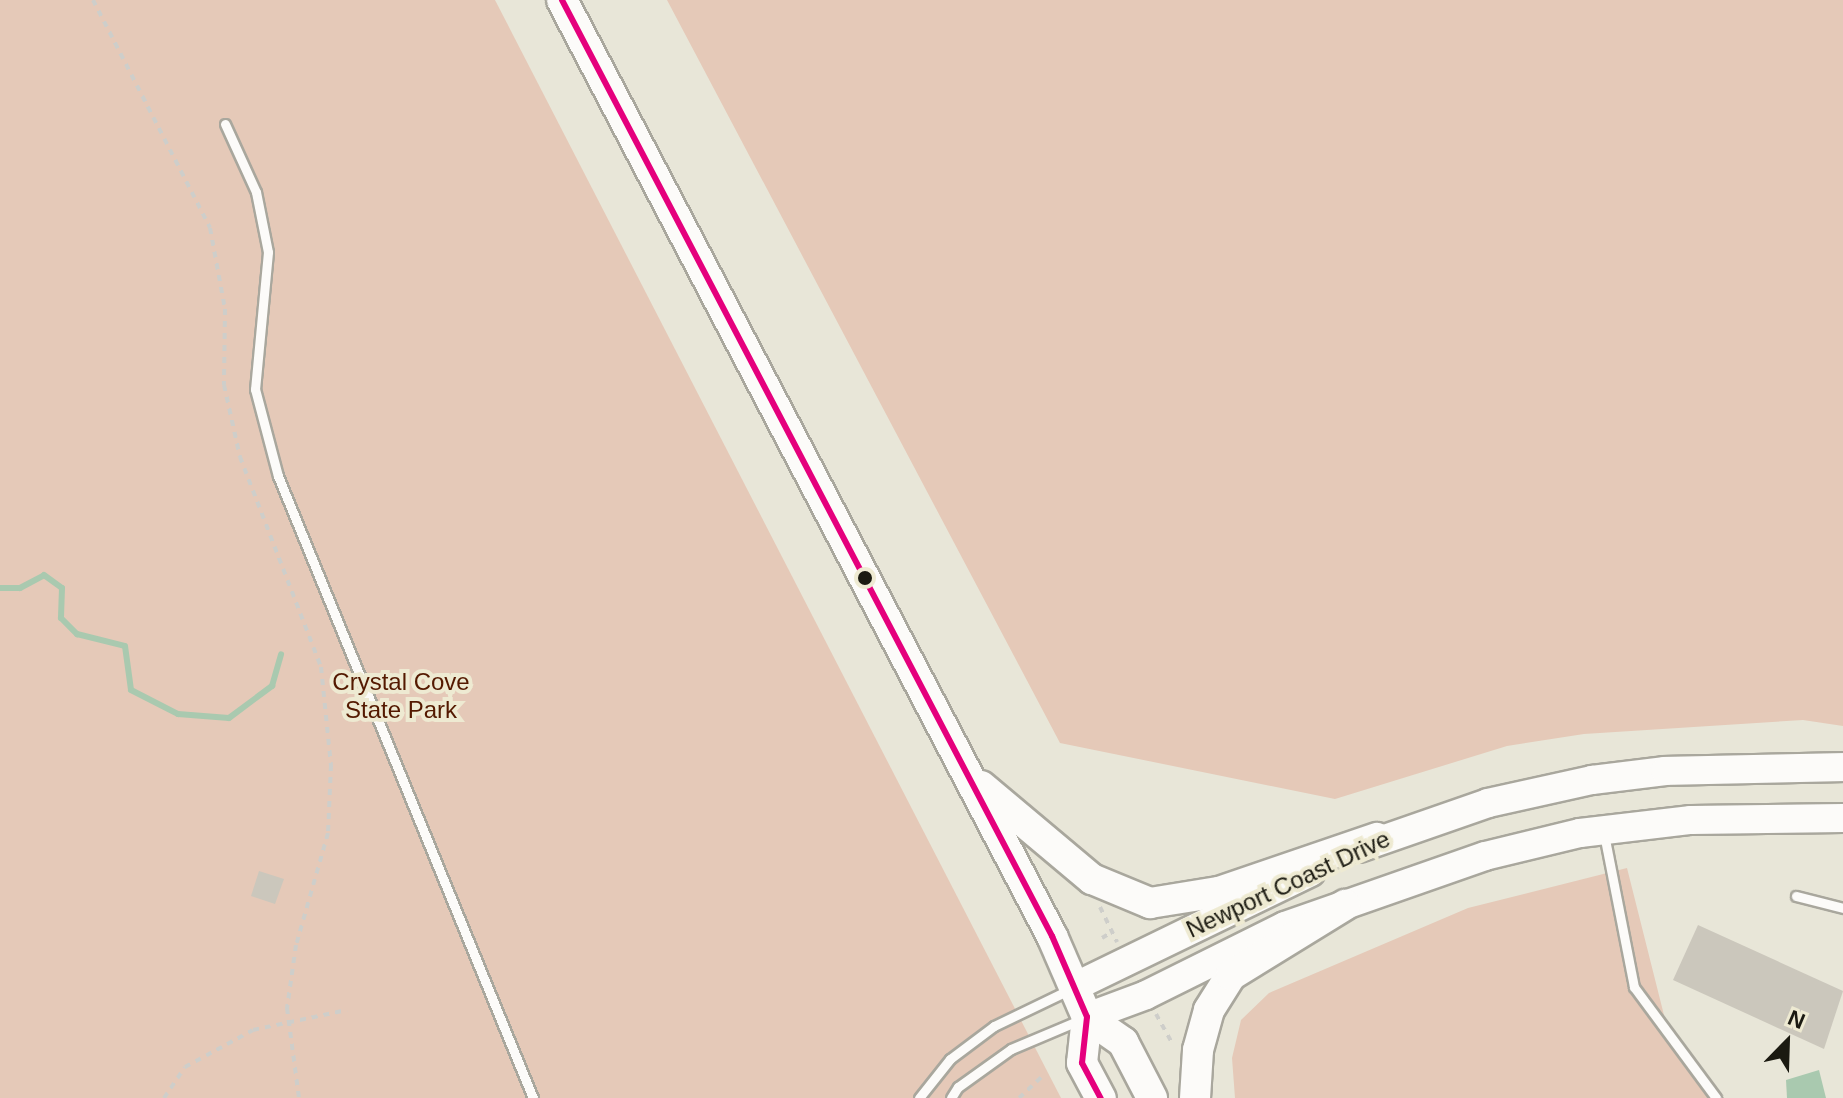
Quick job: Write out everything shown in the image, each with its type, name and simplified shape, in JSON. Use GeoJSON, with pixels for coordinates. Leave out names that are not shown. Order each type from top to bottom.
{"type":"FeatureCollection","features":[{"type":"Feature","properties":{"kind":"highway"},"geometry":{"type":"LineString","coordinates":[[562,0],[971,777],[1087,1017],[1082,1063],[1101,1098]]}},
{"type":"Feature","properties":{"kind":"highway"},"geometry":{"type":"LineString","coordinates":[[971,777],[1092,879],[1150,903],[1219,892],[1377,838]]}},
{"type":"Feature","properties":{"kind":"highway"},"geometry":{"type":"LineString","coordinates":[[1195,1098],[1198,1050],[1209,1010],[1231,975],[1345,905]]}},
{"type":"Feature","properties":{"kind":"highway"},"geometry":{"type":"LineString","coordinates":[[1087,1017],[1123,1042],[1152,1098]]}},
{"type":"Feature","properties":{"kind":"main road","name":"Newport Coast Drive"},"geometry":{"type":"LineString","coordinates":[[1074,987],[1377,838],[1488,803],[1592,780],[1665,771],[1843,767]]}},
{"type":"Feature","properties":{"kind":"main road","name":"Newport Coast Drive"},"geometry":{"type":"LineString","coordinates":[[1087,1017],[1146,995],[1285,926],[1485,856],[1603,831],[1691,820],[1843,818]]}},
{"type":"Feature","properties":{"kind":"lane"},"geometry":{"type":"LineString","coordinates":[[225,124],[256,192],[268,252],[255,389],[278,476],[533,1098]]}},
{"type":"Feature","properties":{"kind":"lane"},"geometry":{"type":"LineString","coordinates":[[1603,831],[1634,987],[1716,1098]]}},
{"type":"Feature","properties":{"kind":"lane"},"geometry":{"type":"LineString","coordinates":[[1796,896],[1843,908]]}},
{"type":"Feature","properties":{"kind":"lane"},"geometry":{"type":"LineString","coordinates":[[919,1098],[950,1059],[994,1026],[1074,987]]}},
{"type":"Feature","properties":{"kind":"lane"},"geometry":{"type":"LineString","coordinates":[[951,1098],[958,1087],[1011,1049],[1087,1017]]}},
{"type":"Feature","properties":{"kind":"path"},"geometry":{"type":"LineString","coordinates":[[93,0],[210,228],[225,309],[224,385],[240,457],[321,667],[331,765],[328,833],[296,945],[288,1020],[299,1098]]}},
{"type":"Feature","properties":{"kind":"path"},"geometry":{"type":"LineString","coordinates":[[1101,905],[1119,945]]}},
{"type":"Feature","properties":{"kind":"path"},"geometry":{"type":"LineString","coordinates":[[1102,938],[1112,932]]}},
{"type":"Feature","properties":{"kind":"path"},"geometry":{"type":"LineString","coordinates":[[164,1098],[185,1067],[253,1030],[288,1020],[347,1010]]}},
{"type":"Feature","properties":{"kind":"path"},"geometry":{"type":"LineString","coordinates":[[1155,1012],[1178,1048]]}},
{"type":"Feature","properties":{"kind":"path"},"geometry":{"type":"LineString","coordinates":[[1019,1098],[1045,1074]]}},
{"type":"Feature","properties":{"kind":"green space","name":"Crystal Cove State Park"},"geometry":{"type":"Polygon","coordinates":[[[0,0],[495,0],[1061,1098],[0,1098],[0,0]]]}},
{"type":"Feature","properties":{"kind":"green space"},"geometry":{"type":"Polygon","coordinates":[[[667,0],[1843,0],[1843,726],[1803,720],[1584,734],[1507,746],[1335,799],[1060,743],[667,0]]]}},
{"type":"Feature","properties":{"kind":"green space"},"geometry":{"type":"Polygon","coordinates":[[[1627,868],[1668,1031],[1712,1098],[1235,1098],[1232,1058],[1241,1020],[1269,993],[1468,908],[1627,868]]]}},
{"type":"Feature","properties":{"kind":"shaded area"},"geometry":{"type":"Polygon","coordinates":[[[1819,1070],[1826,1098],[1787,1098],[1786,1080],[1819,1070]]]}},
{"type":"Feature","properties":{"kind":"building"},"geometry":{"type":"Polygon","coordinates":[[[259,871],[284,879],[275,904],[251,896],[259,871]]]}},
{"type":"Feature","properties":{"kind":"building"},"geometry":{"type":"Polygon","coordinates":[[[1698,925],[1843,991],[1824,1049],[1673,980],[1698,925]]]}},
{"type":"Feature","properties":{"kind":"waterway"},"geometry":{"type":"LineString","coordinates":[[0,588],[20,588],[44,575],[62,588],[61,618],[77,634],[125,646],[131,690],[178,714],[229,718],[272,686],[281,654]]}},
{"type":"Feature","properties":{"kind":"transit line"},"geometry":{"type":"LineString","coordinates":[[562,0],[1052,936],[1087,1017],[1082,1063],[1101,1098]]}}]}
